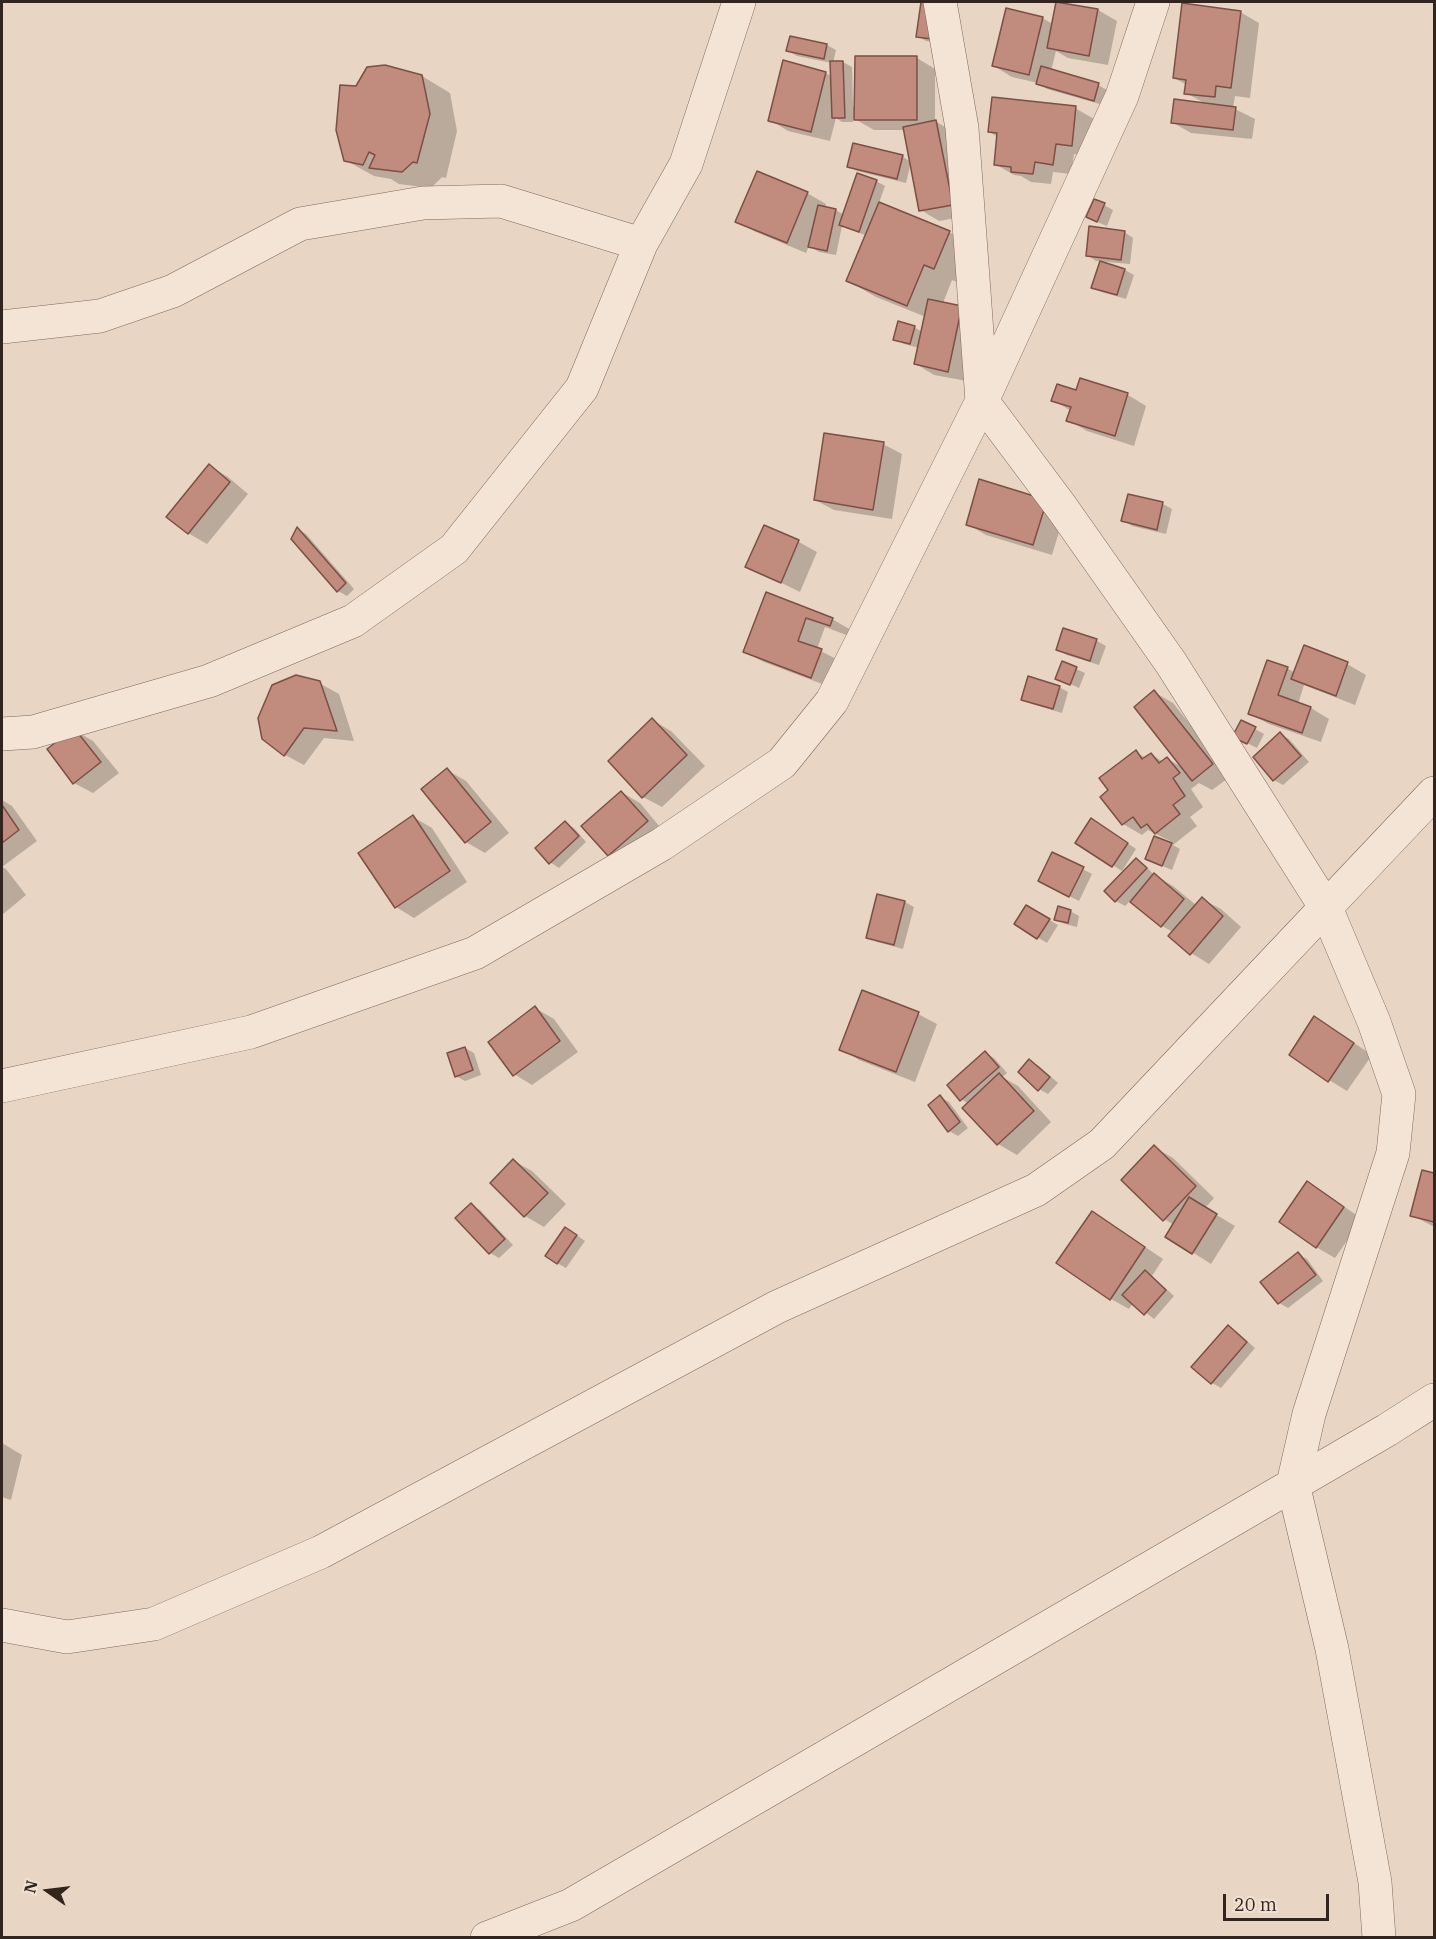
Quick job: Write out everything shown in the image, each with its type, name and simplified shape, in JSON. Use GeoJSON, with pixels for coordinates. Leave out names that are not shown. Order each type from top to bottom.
{"type":"FeatureCollection","features":[{"type":"Feature","properties":{"kind":"street"},"geometry":{"type":"LineString","coordinates":[[2,734],[33,732],[220,676],[353,621],[454,549],[582,388],[641,244],[686,164],[739,2]]}},
{"type":"Feature","properties":{"kind":"street"},"geometry":{"type":"LineString","coordinates":[[940,2],[962,128],[982,401],[1062,508],[1171,663],[1326,908],[1374,1022],[1399,1094],[1394,1153],[1309,1414],[1293,1484],[1332,1649],[1375,1882],[1379,1938]]}},
{"type":"Feature","properties":{"kind":"street"},"geometry":{"type":"LineString","coordinates":[[2,1086],[251,1032],[475,953],[662,844],[782,763],[832,701],[982,401],[1122,96],[1153,2]]}},
{"type":"Feature","properties":{"kind":"street"},"geometry":{"type":"LineString","coordinates":[[2,327],[100,316],[172,291],[300,224],[423,203],[501,201],[641,244]]}},
{"type":"Feature","properties":{"kind":"street"},"geometry":{"type":"LineString","coordinates":[[2,1625],[67,1637],[154,1624],[321,1551],[777,1307],[1036,1190],[1102,1144],[1434,793]]}},
{"type":"Feature","properties":{"kind":"street"},"geometry":{"type":"LineString","coordinates":[[487,1938],[571,1905],[1434,1400]]}},
{"type":"Feature","properties":{"kind":"building"},"geometry":{"type":"Polygon","coordinates":[[[921,2],[925,2],[932,39],[916,37],[921,2]]]}},
{"type":"Feature","properties":{"kind":"building"},"geometry":{"type":"Polygon","coordinates":[[[1056,2],[1098,9],[1089,56],[1047,48],[1056,2]]]}},
{"type":"Feature","properties":{"kind":"building"},"geometry":{"type":"Polygon","coordinates":[[[1182,3],[1241,11],[1231,88],[1216,86],[1215,97],[1184,94],[1186,80],[1173,78],[1182,3]]]}},
{"type":"Feature","properties":{"kind":"building"},"geometry":{"type":"Polygon","coordinates":[[[1006,8],[1043,17],[1029,75],[992,66],[1006,8]]]}},
{"type":"Feature","properties":{"kind":"building"},"geometry":{"type":"Polygon","coordinates":[[[790,36],[827,44],[824,59],[786,51],[790,36]]]}},
{"type":"Feature","properties":{"kind":"building"},"geometry":{"type":"Polygon","coordinates":[[[855,56],[917,56],[917,120],[854,120],[855,56]]]}},
{"type":"Feature","properties":{"kind":"building"},"geometry":{"type":"Polygon","coordinates":[[[783,60],[826,72],[811,132],[768,121],[783,60]]]}},
{"type":"Feature","properties":{"kind":"building"},"geometry":{"type":"Polygon","coordinates":[[[830,61],[843,61],[845,118],[832,118],[830,61]]]}},
{"type":"Feature","properties":{"kind":"building"},"geometry":{"type":"Polygon","coordinates":[[[385,65],[422,75],[430,114],[417,163],[413,162],[402,172],[369,168],[375,155],[369,152],[363,165],[344,161],[336,130],[340,85],[356,86],[367,67],[385,65]]]}},
{"type":"Feature","properties":{"kind":"building"},"geometry":{"type":"Polygon","coordinates":[[[1041,66],[1099,83],[1094,101],[1036,84],[1041,66]]]}},
{"type":"Feature","properties":{"kind":"building"},"geometry":{"type":"Polygon","coordinates":[[[992,97],[1076,106],[1072,146],[1056,144],[1053,165],[1035,162],[1033,174],[1011,172],[1011,167],[994,165],[997,133],[988,132],[992,97]]]}},
{"type":"Feature","properties":{"kind":"building"},"geometry":{"type":"Polygon","coordinates":[[[1174,99],[1236,107],[1233,130],[1171,123],[1174,99]]]}},
{"type":"Feature","properties":{"kind":"building"},"geometry":{"type":"Polygon","coordinates":[[[936,120],[953,205],[919,211],[903,127],[936,120]]]}},
{"type":"Feature","properties":{"kind":"building"},"geometry":{"type":"Polygon","coordinates":[[[853,143],[903,155],[897,179],[847,167],[853,143]]]}},
{"type":"Feature","properties":{"kind":"building"},"geometry":{"type":"Polygon","coordinates":[[[757,171],[808,192],[787,243],[735,222],[757,171]]]}},
{"type":"Feature","properties":{"kind":"building"},"geometry":{"type":"Polygon","coordinates":[[[857,173],[877,180],[859,232],[839,225],[857,173]]]}},
{"type":"Feature","properties":{"kind":"building"},"geometry":{"type":"Polygon","coordinates":[[[1094,199],[1105,203],[1097,222],[1086,217],[1094,199]]]}},
{"type":"Feature","properties":{"kind":"building"},"geometry":{"type":"Polygon","coordinates":[[[879,202],[950,231],[934,269],[924,265],[907,306],[846,281],[879,202]]]}},
{"type":"Feature","properties":{"kind":"building"},"geometry":{"type":"Polygon","coordinates":[[[818,205],[836,209],[827,251],[808,247],[818,205]]]}},
{"type":"Feature","properties":{"kind":"building"},"geometry":{"type":"Polygon","coordinates":[[[1089,226],[1125,231],[1121,260],[1086,256],[1089,226]]]}},
{"type":"Feature","properties":{"kind":"building"},"geometry":{"type":"Polygon","coordinates":[[[1100,261],[1125,269],[1117,295],[1091,288],[1100,261]]]}},
{"type":"Feature","properties":{"kind":"building"},"geometry":{"type":"Polygon","coordinates":[[[928,299],[962,306],[948,372],[914,364],[928,299]]]}},
{"type":"Feature","properties":{"kind":"building"},"geometry":{"type":"Polygon","coordinates":[[[898,321],[915,326],[910,344],[893,340],[898,321]]]}},
{"type":"Feature","properties":{"kind":"building"},"geometry":{"type":"Polygon","coordinates":[[[1080,378],[1128,393],[1115,436],[1066,421],[1071,407],[1051,401],[1057,384],[1076,390],[1080,378]]]}},
{"type":"Feature","properties":{"kind":"building"},"geometry":{"type":"Polygon","coordinates":[[[824,433],[884,442],[873,510],[814,500],[824,433]]]}},
{"type":"Feature","properties":{"kind":"building"},"geometry":{"type":"Polygon","coordinates":[[[209,464],[230,482],[188,534],[166,517],[209,464]]]}},
{"type":"Feature","properties":{"kind":"building"},"geometry":{"type":"Polygon","coordinates":[[[979,479],[1047,500],[1033,545],[966,525],[979,479]]]}},
{"type":"Feature","properties":{"kind":"building"},"geometry":{"type":"Polygon","coordinates":[[[1128,494],[1163,502],[1157,530],[1121,521],[1128,494]]]}},
{"type":"Feature","properties":{"kind":"building"},"geometry":{"type":"Polygon","coordinates":[[[764,525],[799,540],[781,583],[745,567],[764,525]]]}},
{"type":"Feature","properties":{"kind":"building"},"geometry":{"type":"Polygon","coordinates":[[[297,527],[346,583],[337,592],[291,539],[297,527]]]}},
{"type":"Feature","properties":{"kind":"building"},"geometry":{"type":"Polygon","coordinates":[[[766,592],[833,618],[830,626],[806,618],[798,641],[822,649],[811,678],[743,652],[766,592]]]}},
{"type":"Feature","properties":{"kind":"building"},"geometry":{"type":"Polygon","coordinates":[[[1063,628],[1097,639],[1090,661],[1056,650],[1063,628]]]}},
{"type":"Feature","properties":{"kind":"building"},"geometry":{"type":"Polygon","coordinates":[[[1304,645],[1348,662],[1336,696],[1291,679],[1304,645]]]}},
{"type":"Feature","properties":{"kind":"building"},"geometry":{"type":"Polygon","coordinates":[[[1267,660],[1288,667],[1278,695],[1311,707],[1302,733],[1248,714],[1267,660]]]}},
{"type":"Feature","properties":{"kind":"building"},"geometry":{"type":"Polygon","coordinates":[[[1062,661],[1077,667],[1070,685],[1055,679],[1062,661]]]}},
{"type":"Feature","properties":{"kind":"building"},"geometry":{"type":"Polygon","coordinates":[[[296,675],[320,681],[337,731],[304,728],[284,756],[262,739],[258,718],[272,685],[296,675]]]}},
{"type":"Feature","properties":{"kind":"building"},"geometry":{"type":"Polygon","coordinates":[[[1028,676],[1060,686],[1053,709],[1021,700],[1028,676]]]}},
{"type":"Feature","properties":{"kind":"building"},"geometry":{"type":"Polygon","coordinates":[[[1154,690],[1213,764],[1192,781],[1134,707],[1154,690]]]}},
{"type":"Feature","properties":{"kind":"building"},"geometry":{"type":"Polygon","coordinates":[[[652,718],[687,755],[642,798],[608,761],[652,718]]]}},
{"type":"Feature","properties":{"kind":"building"},"geometry":{"type":"Polygon","coordinates":[[[1241,720],[1256,727],[1247,744],[1232,737],[1241,720]]]}},
{"type":"Feature","properties":{"kind":"building"},"geometry":{"type":"Polygon","coordinates":[[[74,728],[101,762],[73,784],[47,749],[74,728]]]}},
{"type":"Feature","properties":{"kind":"building"},"geometry":{"type":"Polygon","coordinates":[[[1280,732],[1301,756],[1273,781],[1253,757],[1280,732]]]}},
{"type":"Feature","properties":{"kind":"building"},"geometry":{"type":"Polygon","coordinates":[[[1136,750],[1142,759],[1151,753],[1159,763],[1167,757],[1180,773],[1173,778],[1185,796],[1173,805],[1180,814],[1155,834],[1147,824],[1141,828],[1133,817],[1122,825],[1100,797],[1108,790],[1099,778],[1136,750]]]}},
{"type":"Feature","properties":{"kind":"building"},"geometry":{"type":"Polygon","coordinates":[[[447,768],[491,822],[465,843],[421,789],[447,768]]]}},
{"type":"Feature","properties":{"kind":"building"},"geometry":{"type":"Polygon","coordinates":[[[621,791],[648,821],[608,856],[581,826],[621,791]]]}},
{"type":"Feature","properties":{"kind":"building"},"geometry":{"type":"Polygon","coordinates":[[[2,805],[19,830],[2,843],[2,805]]]}},
{"type":"Feature","properties":{"kind":"building"},"geometry":{"type":"Polygon","coordinates":[[[413,815],[450,871],[395,908],[358,853],[413,815]]]}},
{"type":"Feature","properties":{"kind":"building"},"geometry":{"type":"Polygon","coordinates":[[[1091,818],[1128,843],[1112,867],[1075,843],[1091,818]]]}},
{"type":"Feature","properties":{"kind":"building"},"geometry":{"type":"Polygon","coordinates":[[[565,821],[579,836],[549,864],[535,848],[565,821]]]}},
{"type":"Feature","properties":{"kind":"building"},"geometry":{"type":"Polygon","coordinates":[[[1154,836],[1172,843],[1162,866],[1145,859],[1154,836]]]}},
{"type":"Feature","properties":{"kind":"building"},"geometry":{"type":"Polygon","coordinates":[[[1052,852],[1084,867],[1069,897],[1038,881],[1052,852]]]}},
{"type":"Feature","properties":{"kind":"building"},"geometry":{"type":"Polygon","coordinates":[[[1136,858],[1147,868],[1115,902],[1104,891],[1136,858]]]}},
{"type":"Feature","properties":{"kind":"building"},"geometry":{"type":"Polygon","coordinates":[[[1154,873],[1184,899],[1161,927],[1130,902],[1154,873]]]}},
{"type":"Feature","properties":{"kind":"building"},"geometry":{"type":"Polygon","coordinates":[[[877,894],[905,901],[894,945],[866,938],[877,894]]]}},
{"type":"Feature","properties":{"kind":"building"},"geometry":{"type":"Polygon","coordinates":[[[1202,897],[1223,916],[1190,955],[1168,936],[1202,897]]]}},
{"type":"Feature","properties":{"kind":"building"},"geometry":{"type":"Polygon","coordinates":[[[1026,905],[1050,919],[1037,939],[1014,924],[1026,905]]]}},
{"type":"Feature","properties":{"kind":"building"},"geometry":{"type":"Polygon","coordinates":[[[1058,906],[1071,910],[1068,923],[1054,920],[1058,906]]]}},
{"type":"Feature","properties":{"kind":"building"},"geometry":{"type":"Polygon","coordinates":[[[862,990],[919,1012],[896,1072],[839,1050],[862,990]]]}},
{"type":"Feature","properties":{"kind":"building"},"geometry":{"type":"Polygon","coordinates":[[[535,1006],[560,1041],[513,1076],[488,1042],[535,1006]]]}},
{"type":"Feature","properties":{"kind":"building"},"geometry":{"type":"Polygon","coordinates":[[[1314,1016],[1354,1043],[1328,1082],[1289,1055],[1314,1016]]]}},
{"type":"Feature","properties":{"kind":"building"},"geometry":{"type":"Polygon","coordinates":[[[465,1047],[473,1070],[455,1077],[447,1053],[465,1047]]]}},
{"type":"Feature","properties":{"kind":"building"},"geometry":{"type":"Polygon","coordinates":[[[985,1051],[999,1067],[960,1101],[947,1085],[985,1051]]]}},
{"type":"Feature","properties":{"kind":"building"},"geometry":{"type":"Polygon","coordinates":[[[1029,1059],[1050,1077],[1038,1091],[1018,1072],[1029,1059]]]}},
{"type":"Feature","properties":{"kind":"building"},"geometry":{"type":"Polygon","coordinates":[[[999,1073],[1034,1111],[997,1145],[962,1108],[999,1073]]]}},
{"type":"Feature","properties":{"kind":"building"},"geometry":{"type":"Polygon","coordinates":[[[940,1095],[960,1122],[948,1132],[928,1105],[940,1095]]]}},
{"type":"Feature","properties":{"kind":"building"},"geometry":{"type":"Polygon","coordinates":[[[1154,1145],[1196,1186],[1163,1221],[1121,1180],[1154,1145]]]}},
{"type":"Feature","properties":{"kind":"building"},"geometry":{"type":"Polygon","coordinates":[[[513,1159],[548,1193],[524,1217],[490,1183],[513,1159]]]}},
{"type":"Feature","properties":{"kind":"building"},"geometry":{"type":"Polygon","coordinates":[[[1422,1170],[1434,1173],[1434,1222],[1410,1216],[1422,1170]]]}},
{"type":"Feature","properties":{"kind":"building"},"geometry":{"type":"Polygon","coordinates":[[[1307,1181],[1344,1207],[1316,1248],[1279,1222],[1307,1181]]]}},
{"type":"Feature","properties":{"kind":"building"},"geometry":{"type":"Polygon","coordinates":[[[1189,1197],[1217,1214],[1192,1254],[1165,1237],[1189,1197]]]}},
{"type":"Feature","properties":{"kind":"building"},"geometry":{"type":"Polygon","coordinates":[[[471,1203],[505,1239],[489,1254],[455,1218],[471,1203]]]}},
{"type":"Feature","properties":{"kind":"building"},"geometry":{"type":"Polygon","coordinates":[[[1092,1211],[1145,1247],[1110,1300],[1056,1263],[1092,1211]]]}},
{"type":"Feature","properties":{"kind":"building"},"geometry":{"type":"Polygon","coordinates":[[[565,1227],[577,1235],[557,1264],[545,1256],[565,1227]]]}},
{"type":"Feature","properties":{"kind":"building"},"geometry":{"type":"Polygon","coordinates":[[[1298,1252],[1316,1275],[1278,1304],[1260,1282],[1298,1252]]]}},
{"type":"Feature","properties":{"kind":"building"},"geometry":{"type":"Polygon","coordinates":[[[1145,1270],[1166,1290],[1144,1315],[1122,1295],[1145,1270]]]}},
{"type":"Feature","properties":{"kind":"building"},"geometry":{"type":"Polygon","coordinates":[[[1228,1325],[1247,1342],[1211,1384],[1191,1367],[1228,1325]]]}}]}
